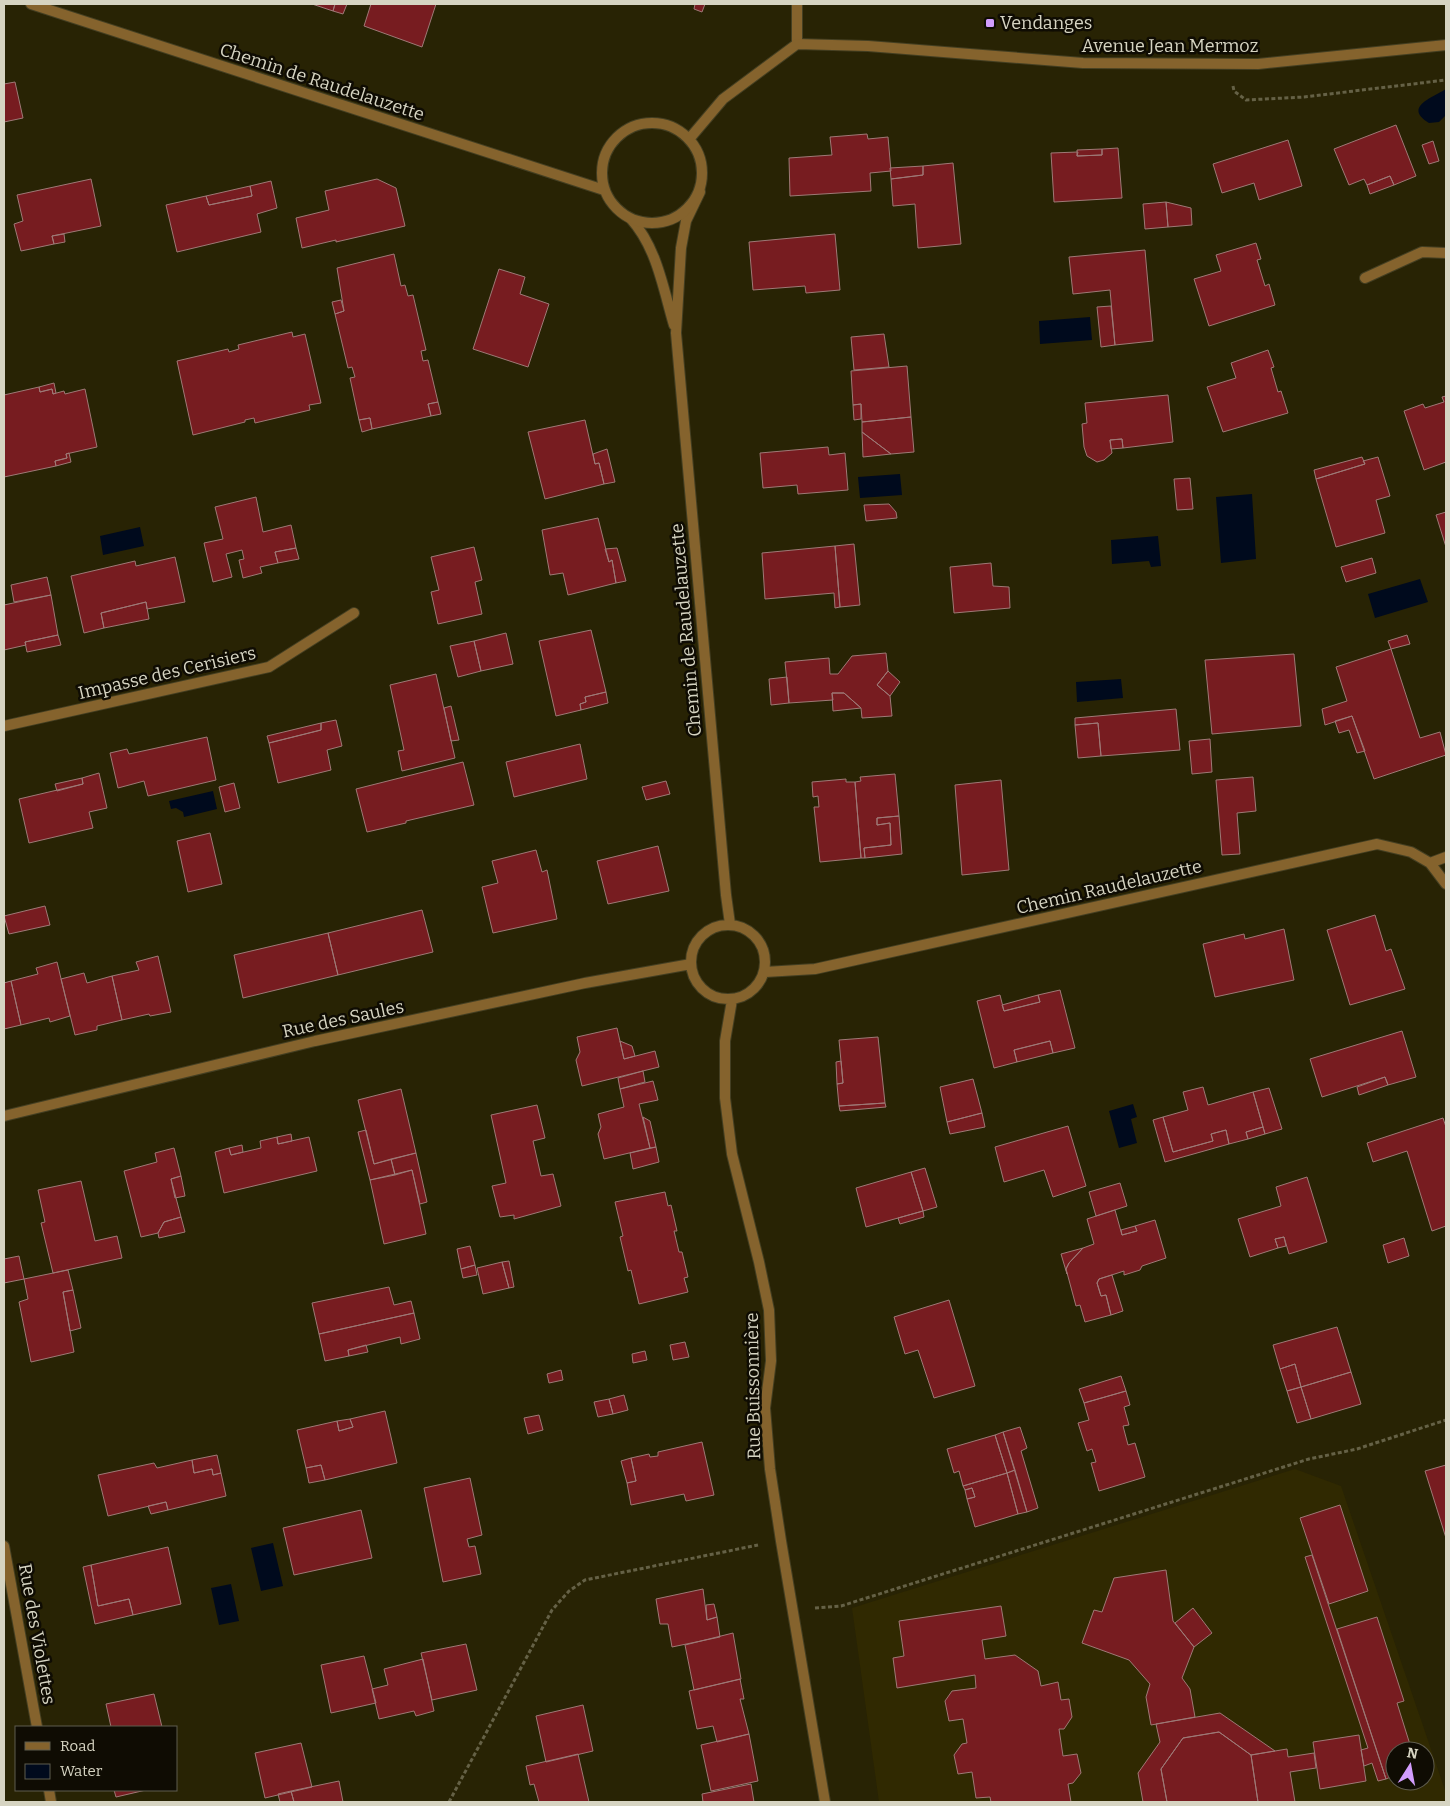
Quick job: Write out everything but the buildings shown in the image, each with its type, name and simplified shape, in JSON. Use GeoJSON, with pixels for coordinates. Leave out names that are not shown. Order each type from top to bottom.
{"type":"FeatureCollection","features":[{"type":"Feature","properties":{"kind":"street","name":"Chemin de Raudelauzette"},"geometry":{"type":"LineString","coordinates":[[31,4],[604,190]]}},
{"type":"Feature","properties":{"kind":"street"},"geometry":{"type":"LineString","coordinates":[[690,138],[723,99],[797,44],[798,4]]}},
{"type":"Feature","properties":{"kind":"street","name":"Avenue Jean Mermoz"},"geometry":{"type":"LineString","coordinates":[[797,44],[868,46],[1083,63],[1231,64],[1258,64],[1446,45]]}},
{"type":"Feature","properties":{"kind":"street"},"geometry":{"type":"LineString","coordinates":[[660,122],[676,128],[690,138],[700,154],[703,174],[700,192],[688,209],[672,220],[651,224],[631,219],[615,207],[604,190],[602,173],[605,156],[613,140],[626,129],[642,123],[660,122]]}},
{"type":"Feature","properties":{"kind":"street","name":"Chemin de Raudelauzette"},"geometry":{"type":"LineString","coordinates":[[700,192],[686,221],[681,248],[676,333],[730,924]]}},
{"type":"Feature","properties":{"kind":"street","name":"Chemin de Raudelauzette"},"geometry":{"type":"LineString","coordinates":[[631,219],[641,230],[653,254],[676,333]]}},
{"type":"Feature","properties":{"kind":"street"},"geometry":{"type":"LineString","coordinates":[[1365,278],[1422,252],[1446,253]]}},
{"type":"Feature","properties":{"kind":"street","name":"Impasse des Cerisiers"},"geometry":{"type":"LineString","coordinates":[[4,726],[269,667],[354,613]]}},
{"type":"Feature","properties":{"kind":"street","name":"Chemin Raudelauzette"},"geometry":{"type":"LineString","coordinates":[[765,972],[832,966],[1378,844],[1411,852],[1430,863],[1446,884]]}},
{"type":"Feature","properties":{"kind":"street"},"geometry":{"type":"LineString","coordinates":[[1430,863],[1446,857]]}},
{"type":"Feature","properties":{"kind":"street"},"geometry":{"type":"LineString","coordinates":[[730,924],[746,929],[759,940],[765,955],[765,972],[760,983],[750,993],[732,1000],[713,997],[701,988],[694,978],[690,964],[692,951],[704,934],[717,926],[730,924]]}},
{"type":"Feature","properties":{"kind":"street","name":"Rue des Saules"},"geometry":{"type":"LineString","coordinates":[[4,1116],[315,1041],[585,983],[690,964]]}},
{"type":"Feature","properties":{"kind":"street","name":"Rue Buissonnière"},"geometry":{"type":"LineString","coordinates":[[732,1000],[725,1040],[725,1098],[732,1154],[769,1310],[770,1361],[765,1408],[770,1469],[825,1802]]}},
{"type":"Feature","properties":{"kind":"street","name":"Rue des Violettes"},"geometry":{"type":"LineString","coordinates":[[4,1546],[37,1726]]}},
{"type":"Feature","properties":{"kind":"path"},"geometry":{"type":"LineString","coordinates":[[1231,64],[1234,91],[1246,100],[1304,97],[1446,80]]}},
{"type":"Feature","properties":{"kind":"path"},"geometry":{"type":"LineString","coordinates":[[793,1610],[841,1606],[1309,1459],[1357,1449],[1446,1420]]}},
{"type":"Feature","properties":{"kind":"path"},"geometry":{"type":"LineString","coordinates":[[449,1802],[552,1610],[569,1592],[585,1580],[781,1541]]}},
{"type":"Feature","properties":{"kind":"shaded area"},"geometry":{"type":"Polygon","coordinates":[[[1295,1469],[1341,1486],[1428,1741],[1385,1741],[1385,1791],[1435,1791],[1435,1761],[1446,1793],[1446,1802],[879,1802],[852,1608],[1295,1469]]]}},
{"type":"Feature","properties":{"kind":"water"},"geometry":{"type":"Polygon","coordinates":[[[1446,89],[1446,115],[1439,122],[1429,123],[1421,117],[1419,107],[1428,99],[1446,89]]]}},
{"type":"Feature","properties":{"kind":"water"},"geometry":{"type":"Polygon","coordinates":[[[1090,317],[1092,340],[1040,344],[1039,321],[1090,317]]]}},
{"type":"Feature","properties":{"kind":"water"},"geometry":{"type":"Polygon","coordinates":[[[900,474],[902,495],[860,498],[858,477],[900,474]]]}},
{"type":"Feature","properties":{"kind":"water"},"geometry":{"type":"Polygon","coordinates":[[[1252,494],[1256,559],[1221,563],[1216,497],[1252,494]]]}},
{"type":"Feature","properties":{"kind":"water"},"geometry":{"type":"Polygon","coordinates":[[[140,527],[144,546],[103,555],[100,536],[140,527]]]}},
{"type":"Feature","properties":{"kind":"water"},"geometry":{"type":"Polygon","coordinates":[[[1158,536],[1161,566],[1151,567],[1149,561],[1112,564],[1111,540],[1158,536]]]}},
{"type":"Feature","properties":{"kind":"water"},"geometry":{"type":"Polygon","coordinates":[[[1420,579],[1428,602],[1375,618],[1368,594],[1420,579]]]}},
{"type":"Feature","properties":{"kind":"water"},"geometry":{"type":"Polygon","coordinates":[[[1121,679],[1123,698],[1077,702],[1076,682],[1121,679]]]}},
{"type":"Feature","properties":{"kind":"water"},"geometry":{"type":"Polygon","coordinates":[[[213,791],[217,809],[184,817],[183,812],[176,808],[171,809],[169,801],[213,791]]]}},
{"type":"Feature","properties":{"kind":"water"},"geometry":{"type":"Polygon","coordinates":[[[1133,1104],[1137,1117],[1131,1119],[1137,1143],[1119,1148],[1109,1111],[1133,1104]]]}},
{"type":"Feature","properties":{"kind":"water"},"geometry":{"type":"Polygon","coordinates":[[[273,1543],[283,1586],[261,1591],[251,1548],[273,1543]]]}},
{"type":"Feature","properties":{"kind":"water"},"geometry":{"type":"Polygon","coordinates":[[[231,1584],[239,1621],[219,1625],[211,1588],[231,1584]]]}},
{"type":"Feature","properties":{"kind":"place","name":"Vendanges"},"geometry":{"type":"Point","coordinates":[990,23]}}]}
